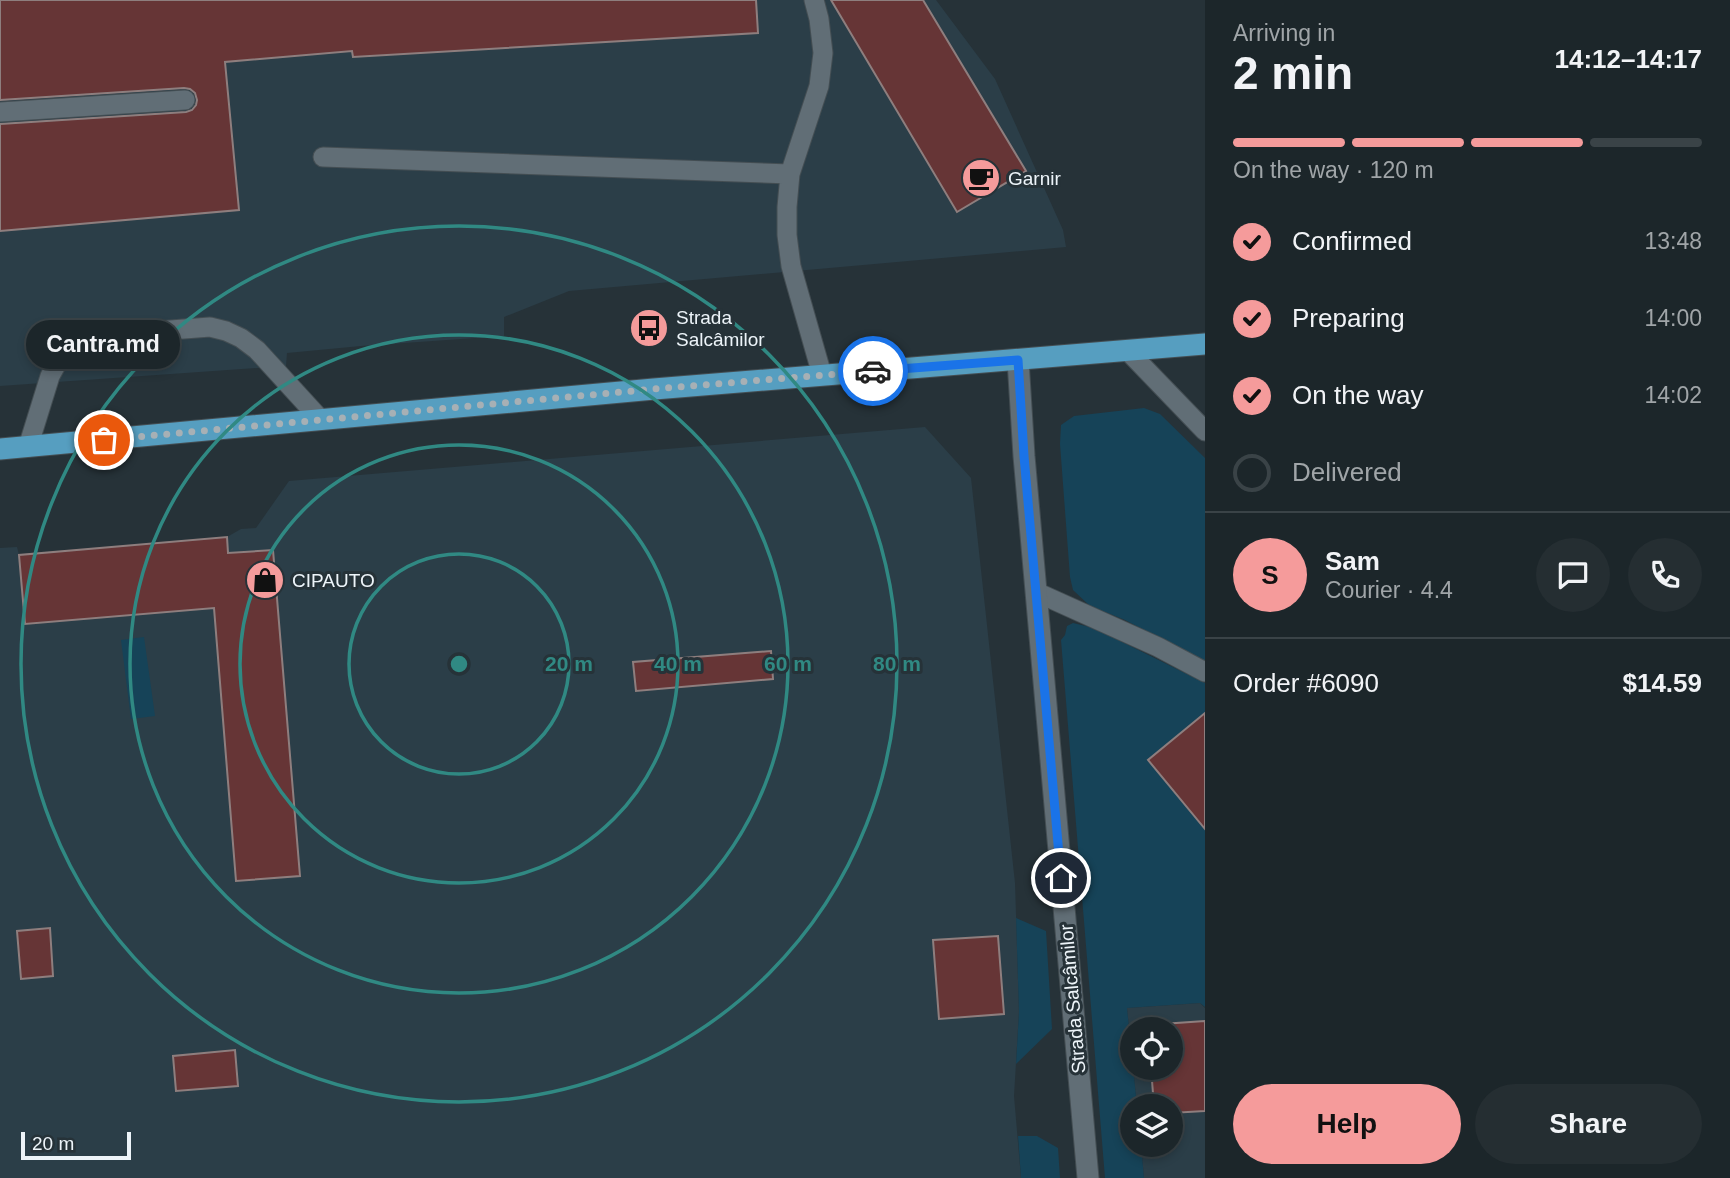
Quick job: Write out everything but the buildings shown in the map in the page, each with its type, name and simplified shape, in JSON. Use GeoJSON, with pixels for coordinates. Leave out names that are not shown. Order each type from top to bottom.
{"type":"FeatureCollection","features":[{"type":"Feature","properties":{"kind":"main road"},"geometry":{"type":"LineString","coordinates":[[0,449],[822,375],[1205,344]]}},
{"type":"Feature","properties":{"kind":"street","name":"Strada Salcâmilor"},"geometry":{"type":"LineString","coordinates":[[1018,360],[1024,456],[1088,1178]]}},
{"type":"Feature","properties":{"kind":"lane"},"geometry":{"type":"LineString","coordinates":[[814,0],[823,53],[819,86],[790,174],[787,235],[790,266],[822,375]]}},
{"type":"Feature","properties":{"kind":"lane"},"geometry":{"type":"LineString","coordinates":[[0,112],[185,100]]}},
{"type":"Feature","properties":{"kind":"lane"},"geometry":{"type":"LineString","coordinates":[[323,157],[790,174]]}},
{"type":"Feature","properties":{"kind":"lane"},"geometry":{"type":"LineString","coordinates":[[28,447],[50,376],[60,358],[92,336],[210,327],[226,331],[257,350],[321,421]]}},
{"type":"Feature","properties":{"kind":"lane"},"geometry":{"type":"LineString","coordinates":[[1128,351],[1205,431]]}},
{"type":"Feature","properties":{"kind":"lane"},"geometry":{"type":"LineString","coordinates":[[1036,592],[1158,647],[1205,672]]}},
{"type":"Feature","properties":{"kind":"shaded area"},"geometry":{"type":"Polygon","coordinates":[[[0,0],[936,0],[995,79],[1063,230],[1066,247],[569,291],[504,317],[504,336],[287,353],[286,366],[0,386],[0,0]]]}},
{"type":"Feature","properties":{"kind":"shaded area"},"geometry":{"type":"Polygon","coordinates":[[[1144,408],[1160,414],[1205,458],[1205,662],[1125,620],[1090,606],[1073,590],[1060,444],[1061,425],[1074,416],[1144,408]]]}},
{"type":"Feature","properties":{"kind":"shaded area"},"geometry":{"type":"Polygon","coordinates":[[[925,427],[971,478],[1015,883],[1019,1012],[1014,1096],[1021,1178],[0,1178],[0,548],[17,547],[19,555],[227,537],[241,529],[256,528],[289,481],[925,427]]]}},
{"type":"Feature","properties":{"kind":"shaded area"},"geometry":{"type":"Polygon","coordinates":[[[1073,623],[1094,628],[1205,683],[1205,716],[1203,714],[1148,760],[1205,829],[1205,1007],[1200,1003],[1127,1008],[1128,1017],[1120,1017],[1120,1080],[1134,1080],[1136,1094],[1120,1094],[1120,1157],[1142,1157],[1144,1178],[1105,1178],[1061,640],[1067,626],[1073,623]]]}},
{"type":"Feature","properties":{"kind":"shaded area"},"geometry":{"type":"Polygon","coordinates":[[[144,637],[155,716],[131,719],[121,640],[144,637]]]}},
{"type":"Feature","properties":{"kind":"shaded area"},"geometry":{"type":"Polygon","coordinates":[[[1016,918],[1046,931],[1052,1029],[1016,1064],[1019,1012],[1016,918]]]}},
{"type":"Feature","properties":{"kind":"shaded area"},"geometry":{"type":"Polygon","coordinates":[[[1200,1003],[1205,1008],[1205,1178],[1144,1178],[1142,1157],[1183,1157],[1183,1094],[1136,1094],[1134,1080],[1183,1080],[1183,1017],[1128,1017],[1127,1008],[1200,1003]]]}},
{"type":"Feature","properties":{"kind":"shaded area"},"geometry":{"type":"Polygon","coordinates":[[[1018,1136],[1037,1136],[1058,1148],[1060,1178],[1021,1178],[1018,1136]]]}},
{"type":"Feature","properties":{"kind":"way so far"},"geometry":{"type":"LineString","coordinates":[[104,440],[873,371]]}},
{"type":"Feature","properties":{"kind":"place","name":"Garnir"},"geometry":{"type":"Point","coordinates":[981,178]}},
{"type":"Feature","properties":{"kind":"place","name":"Strada Salcâmilor"},"geometry":{"type":"Point","coordinates":[649,328]}},
{"type":"Feature","properties":{"kind":"place","name":"Cantra.md"},"geometry":{"type":"Point","coordinates":[104,440]}},
{"type":"Feature","properties":{"kind":"place","name":"CIPAUTO"},"geometry":{"type":"Point","coordinates":[265,580]}},
{"type":"Feature","properties":{"kind":"route"},"geometry":{"type":"LineString","coordinates":[[873,371],[1018,360],[1061,878]]}}]}
